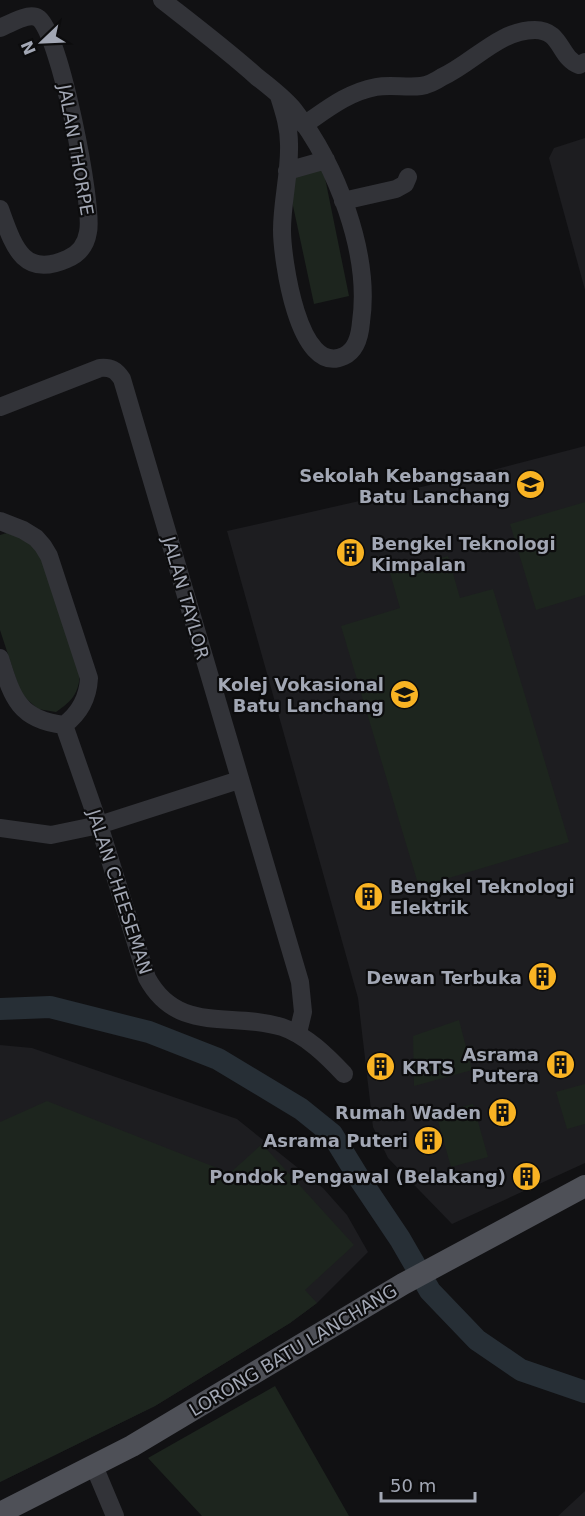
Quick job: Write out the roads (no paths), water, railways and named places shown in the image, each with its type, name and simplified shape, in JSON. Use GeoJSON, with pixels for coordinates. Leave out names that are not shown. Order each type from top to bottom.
{"type":"FeatureCollection","features":[{"type":"Feature","properties":{"kind":"main road","name":"LORONG BATU LANCHANG"},"geometry":{"type":"LineString","coordinates":[[0,1513],[132,1446],[450,1257],[585,1186]]}},
{"type":"Feature","properties":{"kind":"street"},"geometry":{"type":"LineString","coordinates":[[162,0],[233,56],[279,96],[294,110],[326,160],[343,201],[361,269],[362,320],[355,347],[344,356],[330,359],[321,356],[309,343],[290,292],[284,261],[282,231],[288,130],[279,96]]}},
{"type":"Feature","properties":{"kind":"street","name":"JALAN THORPE"},"geometry":{"type":"LineString","coordinates":[[0,28],[29,16],[39,18],[43,22],[64,79],[80,152],[90,223],[88,235],[81,250],[71,257],[39,266],[33,264],[15,247],[0,209]]}},
{"type":"Feature","properties":{"kind":"street"},"geometry":{"type":"LineString","coordinates":[[304,125],[336,103],[375,87],[422,86],[431,83],[490,46],[514,34],[536,30],[547,33],[555,38],[571,61],[579,65],[585,62]]}},
{"type":"Feature","properties":{"kind":"street"},"geometry":{"type":"LineString","coordinates":[[287,171],[326,160]]}},
{"type":"Feature","properties":{"kind":"street"},"geometry":{"type":"LineString","coordinates":[[343,201],[396,189],[405,184],[408,177]]}},
{"type":"Feature","properties":{"kind":"street","name":"JALAN TAYLOR"},"geometry":{"type":"LineString","coordinates":[[0,407],[100,368],[111,368],[117,372],[124,387],[300,982],[303,1012],[298,1033]]}},
{"type":"Feature","properties":{"kind":"street"},"geometry":{"type":"LineString","coordinates":[[0,521],[36,537],[49,556],[86,668],[89,684],[83,704],[64,725],[33,716],[22,709],[13,694],[0,658]]}},
{"type":"Feature","properties":{"kind":"street","name":"JALAN CHEESEMAN"},"geometry":{"type":"LineString","coordinates":[[64,725],[99,825],[147,978],[154,991],[176,1011],[189,1016],[266,1023],[298,1033],[344,1074]]}},
{"type":"Feature","properties":{"kind":"street"},"geometry":{"type":"LineString","coordinates":[[0,828],[51,835],[99,825],[239,780]]}},
{"type":"Feature","properties":{"kind":"street"},"geometry":{"type":"LineString","coordinates":[[94,1466],[115,1516]]}},
{"type":"Feature","properties":{"kind":"waterway"},"geometry":{"type":"LineString","coordinates":[[0,1009],[50,1007],[149,1032],[218,1059],[301,1109],[332,1134],[400,1239],[430,1291],[477,1340],[521,1370],[585,1392]]}},
{"type":"Feature","properties":{"kind":"place","name":"Sekolah Kebangsaan Batu Lanchang"},"geometry":{"type":"Point","coordinates":[531,485]}},
{"type":"Feature","properties":{"kind":"place","name":"Bengkel Teknologi Kimpalan"},"geometry":{"type":"Point","coordinates":[350,553]}},
{"type":"Feature","properties":{"kind":"place","name":"Kolej Vokasional Batu Lanchang"},"geometry":{"type":"Point","coordinates":[405,694]}},
{"type":"Feature","properties":{"kind":"place","name":"Bengkel Teknologi Elektrik"},"geometry":{"type":"Point","coordinates":[369,896]}},
{"type":"Feature","properties":{"kind":"place","name":"Dewan Terbuka"},"geometry":{"type":"Point","coordinates":[543,977]}},
{"type":"Feature","properties":{"kind":"place","name":"Asrama Putera"},"geometry":{"type":"Point","coordinates":[560,1064]}},
{"type":"Feature","properties":{"kind":"place","name":"KRTS"},"geometry":{"type":"Point","coordinates":[381,1067]}},
{"type":"Feature","properties":{"kind":"place","name":"Rumah Waden"},"geometry":{"type":"Point","coordinates":[502,1112]}},
{"type":"Feature","properties":{"kind":"place","name":"Asrama Puteri"},"geometry":{"type":"Point","coordinates":[429,1140]}},
{"type":"Feature","properties":{"kind":"place","name":"Pondok Pengawal (Belakang)"},"geometry":{"type":"Point","coordinates":[527,1176]}}]}
